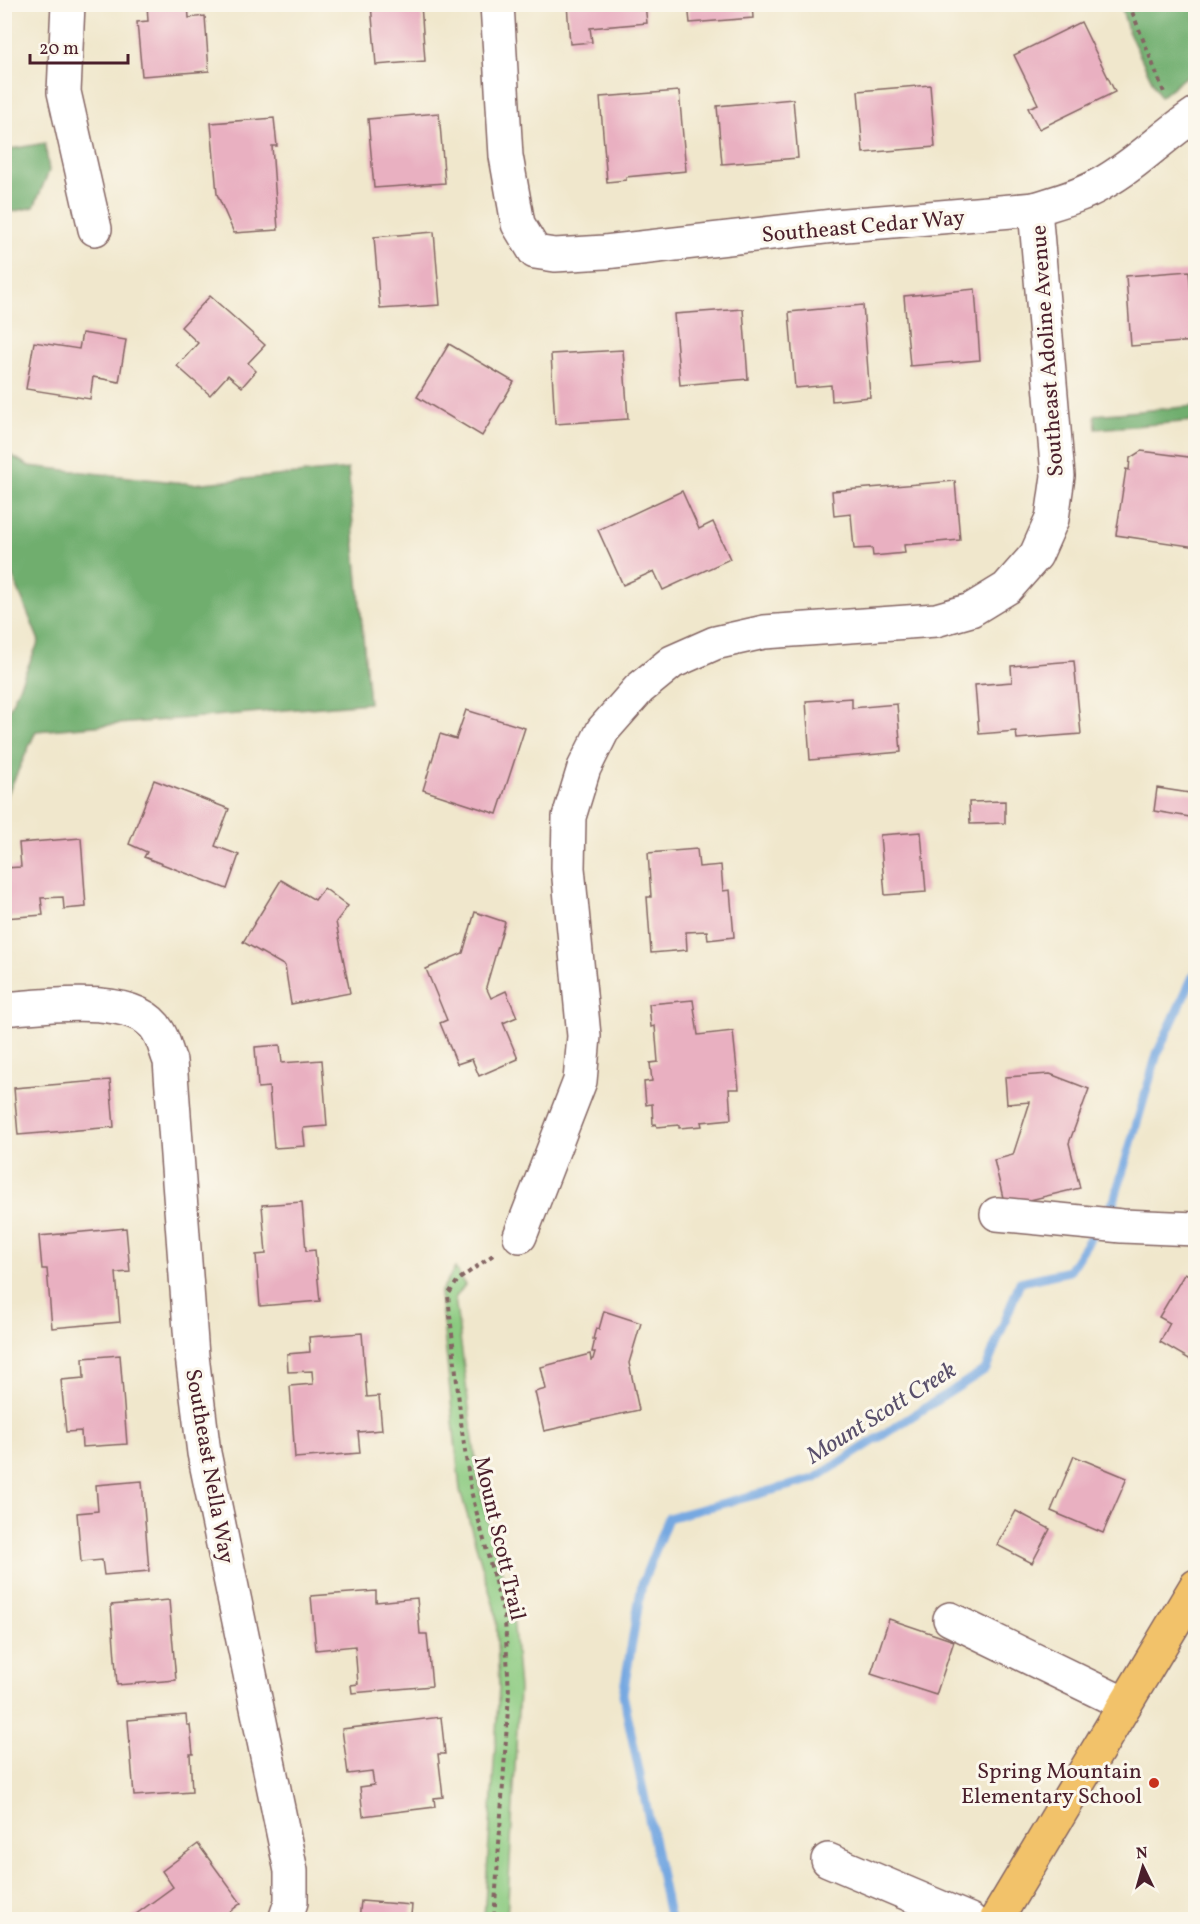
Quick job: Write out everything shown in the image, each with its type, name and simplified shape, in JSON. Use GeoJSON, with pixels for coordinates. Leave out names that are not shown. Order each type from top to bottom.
{"type":"FeatureCollection","features":[{"type":"Feature","properties":{"kind":"main road"},"geometry":{"type":"LineString","coordinates":[[996,1920],[1196,1586]]}},
{"type":"Feature","properties":{"kind":"street"},"geometry":{"type":"LineString","coordinates":[[68,4],[64,92],[95,229]]}},
{"type":"Feature","properties":{"kind":"street","name":"Southeast Cedar Way"},"geometry":{"type":"LineString","coordinates":[[497,4],[506,156],[518,224],[535,252],[555,255],[605,252],[833,226],[1035,209],[1101,184],[1139,158],[1181,107]]}},
{"type":"Feature","properties":{"kind":"street","name":"Southeast Adoline Avenue"},"geometry":{"type":"LineString","coordinates":[[520,1236],[580,1081],[584,1036],[568,868],[569,817],[584,768],[603,730],[639,689],[672,662],[714,643],[764,632],[936,620],[971,610],[1007,588],[1036,555],[1052,519],[1058,477],[1035,209]]}},
{"type":"Feature","properties":{"kind":"street","name":"Southeast Nella Way"},"geometry":{"type":"LineString","coordinates":[[4,1009],[75,1003],[115,1006],[143,1016],[158,1030],[170,1061],[192,1356],[204,1453],[291,1871],[291,1902],[285,1920]]}},
{"type":"Feature","properties":{"kind":"street"},"geometry":{"type":"LineString","coordinates":[[997,1214],[1122,1226],[1196,1229]]}},
{"type":"Feature","properties":{"kind":"street"},"geometry":{"type":"LineString","coordinates":[[950,1619],[1125,1704]]}},
{"type":"Feature","properties":{"kind":"street"},"geometry":{"type":"LineString","coordinates":[[828,1860],[970,1920]]}},
{"type":"Feature","properties":{"kind":"path"},"geometry":{"type":"LineString","coordinates":[[1129,4],[1181,107]]}},
{"type":"Feature","properties":{"kind":"path"},"geometry":{"type":"LineString","coordinates":[[1191,151],[1194,156],[1191,168],[1196,181]]}},
{"type":"Feature","properties":{"kind":"path","name":"Mount Scott Trail"},"geometry":{"type":"LineString","coordinates":[[494,1920],[509,1693],[505,1620],[471,1491],[462,1431],[448,1295],[458,1280],[520,1236]]}},
{"type":"Feature","properties":{"kind":"green space"},"geometry":{"type":"Polygon","coordinates":[[[1121,5],[1195,5],[1195,69],[1160,97],[1128,31],[1121,5]]]}},
{"type":"Feature","properties":{"kind":"green space"},"geometry":{"type":"Polygon","coordinates":[[[45,143],[49,171],[34,207],[5,213],[5,150],[45,143]]]}},
{"type":"Feature","properties":{"kind":"green space"},"geometry":{"type":"Polygon","coordinates":[[[1195,406],[1195,421],[1096,429],[1095,415],[1195,406]]]}},
{"type":"Feature","properties":{"kind":"green space"},"geometry":{"type":"Polygon","coordinates":[[[5,452],[29,466],[193,484],[348,469],[369,703],[36,731],[5,800],[5,719],[39,641],[5,557],[5,452]]]}},
{"type":"Feature","properties":{"kind":"green space"},"geometry":{"type":"Polygon","coordinates":[[[455,1268],[465,1285],[455,1298],[479,1486],[513,1615],[519,1690],[507,1919],[484,1919],[499,1687],[496,1614],[460,1490],[440,1293],[455,1268]]]}},
{"type":"Feature","properties":{"kind":"building"},"geometry":{"type":"Polygon","coordinates":[[[147,4],[188,4],[189,18],[205,16],[209,71],[142,76],[137,22],[148,21],[147,4]]]}},
{"type":"Feature","properties":{"kind":"building"},"geometry":{"type":"Polygon","coordinates":[[[371,4],[421,4],[425,61],[376,65],[371,4]]]}},
{"type":"Feature","properties":{"kind":"building"},"geometry":{"type":"Polygon","coordinates":[[[567,4],[645,4],[647,23],[590,28],[592,42],[570,44],[567,4]]]}},
{"type":"Feature","properties":{"kind":"building"},"geometry":{"type":"Polygon","coordinates":[[[688,4],[752,4],[753,18],[690,23],[688,4]]]}},
{"type":"Feature","properties":{"kind":"building"},"geometry":{"type":"Polygon","coordinates":[[[1081,22],[1115,92],[1039,129],[1028,108],[1038,104],[1014,55],[1081,22]]]}},
{"type":"Feature","properties":{"kind":"building"},"geometry":{"type":"Polygon","coordinates":[[[930,85],[935,147],[863,153],[858,91],[930,85]]]}},
{"type":"Feature","properties":{"kind":"building"},"geometry":{"type":"Polygon","coordinates":[[[679,91],[686,171],[626,177],[626,180],[607,182],[600,97],[679,91]]]}},
{"type":"Feature","properties":{"kind":"building"},"geometry":{"type":"Polygon","coordinates":[[[793,99],[798,158],[722,164],[717,106],[793,99]]]}},
{"type":"Feature","properties":{"kind":"building"},"geometry":{"type":"Polygon","coordinates":[[[439,113],[445,183],[374,188],[368,119],[439,113]]]}},
{"type":"Feature","properties":{"kind":"building"},"geometry":{"type":"Polygon","coordinates":[[[274,118],[277,146],[272,146],[278,230],[234,233],[217,194],[211,123],[274,118]]]}},
{"type":"Feature","properties":{"kind":"building"},"geometry":{"type":"Polygon","coordinates":[[[434,232],[440,305],[380,309],[374,237],[434,232]]]}},
{"type":"Feature","properties":{"kind":"building"},"geometry":{"type":"Polygon","coordinates":[[[1189,271],[1195,341],[1131,346],[1126,276],[1189,271]]]}},
{"type":"Feature","properties":{"kind":"building"},"geometry":{"type":"Polygon","coordinates":[[[975,289],[980,360],[910,366],[904,296],[975,289]]]}},
{"type":"Feature","properties":{"kind":"building"},"geometry":{"type":"Polygon","coordinates":[[[210,296],[265,345],[248,363],[256,371],[242,387],[228,375],[210,395],[177,366],[198,343],[181,327],[210,296]]]}},
{"type":"Feature","properties":{"kind":"building"},"geometry":{"type":"Polygon","coordinates":[[[863,305],[870,397],[832,401],[831,385],[795,388],[789,312],[863,305]]]}},
{"type":"Feature","properties":{"kind":"building"},"geometry":{"type":"Polygon","coordinates":[[[743,309],[748,379],[680,385],[674,314],[743,309]]]}},
{"type":"Feature","properties":{"kind":"building"},"geometry":{"type":"Polygon","coordinates":[[[82,333],[126,340],[119,382],[93,377],[90,399],[26,389],[34,342],[79,349],[82,333]]]}},
{"type":"Feature","properties":{"kind":"building"},"geometry":{"type":"Polygon","coordinates":[[[449,344],[514,382],[482,436],[417,397],[449,344]]]}},
{"type":"Feature","properties":{"kind":"building"},"geometry":{"type":"Polygon","coordinates":[[[623,350],[628,419],[555,424],[551,354],[623,350]]]}},
{"type":"Feature","properties":{"kind":"building"},"geometry":{"type":"Polygon","coordinates":[[[1141,451],[1196,458],[1196,547],[1116,535],[1126,469],[1129,470],[1130,458],[1141,451]]]}},
{"type":"Feature","properties":{"kind":"building"},"geometry":{"type":"Polygon","coordinates":[[[955,481],[960,540],[904,545],[905,553],[873,556],[872,548],[854,549],[851,514],[834,516],[832,491],[955,481]]]}},
{"type":"Feature","properties":{"kind":"building"},"geometry":{"type":"Polygon","coordinates":[[[682,491],[699,529],[713,522],[730,559],[663,590],[654,571],[623,585],[598,530],[682,491]]]}},
{"type":"Feature","properties":{"kind":"building"},"geometry":{"type":"Polygon","coordinates":[[[1074,661],[1081,734],[1017,739],[1016,731],[979,734],[975,685],[1012,682],[1011,666],[1074,661]]]}},
{"type":"Feature","properties":{"kind":"building"},"geometry":{"type":"Polygon","coordinates":[[[852,698],[852,708],[897,704],[901,752],[810,760],[806,701],[852,698]]]}},
{"type":"Feature","properties":{"kind":"building"},"geometry":{"type":"Polygon","coordinates":[[[466,710],[525,728],[497,814],[423,790],[440,734],[456,739],[466,710]]]}},
{"type":"Feature","properties":{"kind":"building"},"geometry":{"type":"Polygon","coordinates":[[[154,780],[229,809],[215,846],[239,855],[227,889],[144,857],[147,852],[129,844],[154,780]]]}},
{"type":"Feature","properties":{"kind":"building"},"geometry":{"type":"Polygon","coordinates":[[[1157,788],[1196,794],[1196,818],[1154,811],[1157,788]]]}},
{"type":"Feature","properties":{"kind":"building"},"geometry":{"type":"Polygon","coordinates":[[[1005,801],[1005,823],[970,824],[969,802],[1005,801]]]}},
{"type":"Feature","properties":{"kind":"building"},"geometry":{"type":"Polygon","coordinates":[[[921,832],[926,892],[885,895],[880,835],[921,832]]]}},
{"type":"Feature","properties":{"kind":"building"},"geometry":{"type":"Polygon","coordinates":[[[81,838],[86,907],[64,909],[63,897],[41,898],[43,915],[4,918],[4,868],[21,867],[19,843],[81,838]]]}},
{"type":"Feature","properties":{"kind":"building"},"geometry":{"type":"Polygon","coordinates":[[[697,849],[699,867],[721,865],[723,891],[730,890],[734,937],[708,940],[707,931],[686,932],[687,950],[651,953],[647,897],[651,897],[648,853],[697,849]]]}},
{"type":"Feature","properties":{"kind":"building"},"geometry":{"type":"Polygon","coordinates":[[[281,880],[315,900],[324,888],[348,906],[336,922],[350,993],[291,1004],[285,966],[243,942],[281,880]]]}},
{"type":"Feature","properties":{"kind":"building"},"geometry":{"type":"Polygon","coordinates":[[[475,912],[505,922],[486,987],[491,998],[506,991],[517,1017],[503,1023],[518,1059],[479,1076],[472,1059],[457,1064],[440,1023],[447,1020],[426,969],[463,953],[475,912]]]}},
{"type":"Feature","properties":{"kind":"building"},"geometry":{"type":"Polygon","coordinates":[[[693,1000],[698,1035],[733,1031],[739,1089],[729,1089],[731,1119],[701,1122],[702,1126],[657,1127],[656,1124],[653,1125],[652,1104],[646,1105],[644,1082],[652,1081],[650,1063],[658,1062],[655,1026],[651,1027],[649,1004],[693,1000]]]}},
{"type":"Feature","properties":{"kind":"building"},"geometry":{"type":"Polygon","coordinates":[[[280,1045],[282,1063],[322,1060],[327,1126],[303,1128],[305,1146],[274,1148],[269,1087],[258,1088],[255,1047],[280,1045]]]}},
{"type":"Feature","properties":{"kind":"building"},"geometry":{"type":"Polygon","coordinates":[[[1050,1074],[1089,1089],[1069,1143],[1080,1188],[1005,1206],[994,1160],[1013,1155],[1030,1102],[1007,1104],[1005,1077],[1050,1074]]]}},
{"type":"Feature","properties":{"kind":"building"},"geometry":{"type":"Polygon","coordinates":[[[110,1080],[114,1127],[18,1135],[14,1088],[110,1080]]]}},
{"type":"Feature","properties":{"kind":"building"},"geometry":{"type":"Polygon","coordinates":[[[302,1202],[306,1251],[315,1250],[320,1301],[260,1306],[256,1255],[266,1254],[262,1205],[302,1202]]]}},
{"type":"Feature","properties":{"kind":"building"},"geometry":{"type":"Polygon","coordinates":[[[126,1228],[130,1272],[116,1273],[120,1322],[52,1328],[47,1269],[42,1269],[39,1236],[126,1228]]]}},
{"type":"Feature","properties":{"kind":"building"},"geometry":{"type":"Polygon","coordinates":[[[1185,1273],[1196,1279],[1196,1363],[1160,1342],[1170,1323],[1159,1317],[1185,1273]]]}},
{"type":"Feature","properties":{"kind":"building"},"geometry":{"type":"Polygon","coordinates":[[[604,1311],[641,1323],[629,1363],[639,1410],[544,1431],[535,1392],[546,1389],[541,1367],[590,1354],[591,1360],[593,1359],[595,1339],[593,1339],[596,1328],[599,1329],[604,1311]]]}},
{"type":"Feature","properties":{"kind":"building"},"geometry":{"type":"Polygon","coordinates":[[[362,1333],[367,1397],[379,1396],[382,1430],[358,1432],[360,1453],[295,1458],[290,1386],[313,1384],[312,1371],[288,1372],[287,1354],[310,1352],[309,1337],[362,1333]]]}},
{"type":"Feature","properties":{"kind":"building"},"geometry":{"type":"Polygon","coordinates":[[[120,1355],[127,1444],[82,1447],[81,1431],[66,1432],[61,1380],[84,1378],[83,1358],[120,1355]]]}},
{"type":"Feature","properties":{"kind":"building"},"geometry":{"type":"Polygon","coordinates":[[[1074,1456],[1127,1478],[1103,1533],[1051,1511],[1074,1456]]]}},
{"type":"Feature","properties":{"kind":"building"},"geometry":{"type":"Polygon","coordinates":[[[142,1481],[149,1571],[104,1575],[102,1560],[81,1562],[77,1513],[98,1511],[96,1485],[142,1481]]]}},
{"type":"Feature","properties":{"kind":"building"},"geometry":{"type":"Polygon","coordinates":[[[1016,1511],[1050,1529],[1032,1563],[997,1545],[1016,1511]]]}},
{"type":"Feature","properties":{"kind":"building"},"geometry":{"type":"Polygon","coordinates":[[[376,1591],[376,1602],[417,1598],[420,1634],[427,1634],[432,1686],[352,1693],[351,1685],[358,1684],[355,1646],[316,1650],[311,1596],[376,1591]]]}},
{"type":"Feature","properties":{"kind":"building"},"geometry":{"type":"Polygon","coordinates":[[[169,1600],[176,1680],[117,1685],[111,1605],[169,1600]]]}},
{"type":"Feature","properties":{"kind":"building"},"geometry":{"type":"Polygon","coordinates":[[[889,1619],[954,1641],[936,1695],[871,1674],[889,1619]]]}},
{"type":"Feature","properties":{"kind":"building"},"geometry":{"type":"Polygon","coordinates":[[[186,1715],[187,1725],[190,1725],[193,1754],[190,1754],[192,1792],[134,1796],[128,1720],[186,1715]]]}},
{"type":"Feature","properties":{"kind":"building"},"geometry":{"type":"Polygon","coordinates":[[[441,1717],[445,1754],[438,1754],[443,1797],[434,1798],[435,1807],[363,1816],[360,1787],[374,1785],[372,1771],[348,1774],[342,1729],[441,1717]]]}},
{"type":"Feature","properties":{"kind":"building"},"geometry":{"type":"Polygon","coordinates":[[[198,1844],[241,1903],[219,1920],[128,1920],[173,1887],[162,1871],[198,1844]]]}},
{"type":"Feature","properties":{"kind":"building"},"geometry":{"type":"Polygon","coordinates":[[[361,1901],[412,1905],[411,1915],[439,1918],[439,1920],[359,1920],[361,1901]]]}},
{"type":"Feature","properties":{"kind":"waterway","name":"Mount Scott Creek"},"geometry":{"type":"LineString","coordinates":[[1104,1217],[1114,1201],[1157,1054],[1196,970]]}},
{"type":"Feature","properties":{"kind":"waterway","name":"Mount Scott Creek"},"geometry":{"type":"LineString","coordinates":[[670,1920],[623,1694],[642,1584],[668,1518],[814,1479],[986,1369],[1020,1282],[1069,1271],[1096,1229]]}},
{"type":"Feature","properties":{"kind":"place","name":"Spring Mountain Elementary School"},"geometry":{"type":"Point","coordinates":[1154,1783]}}]}
